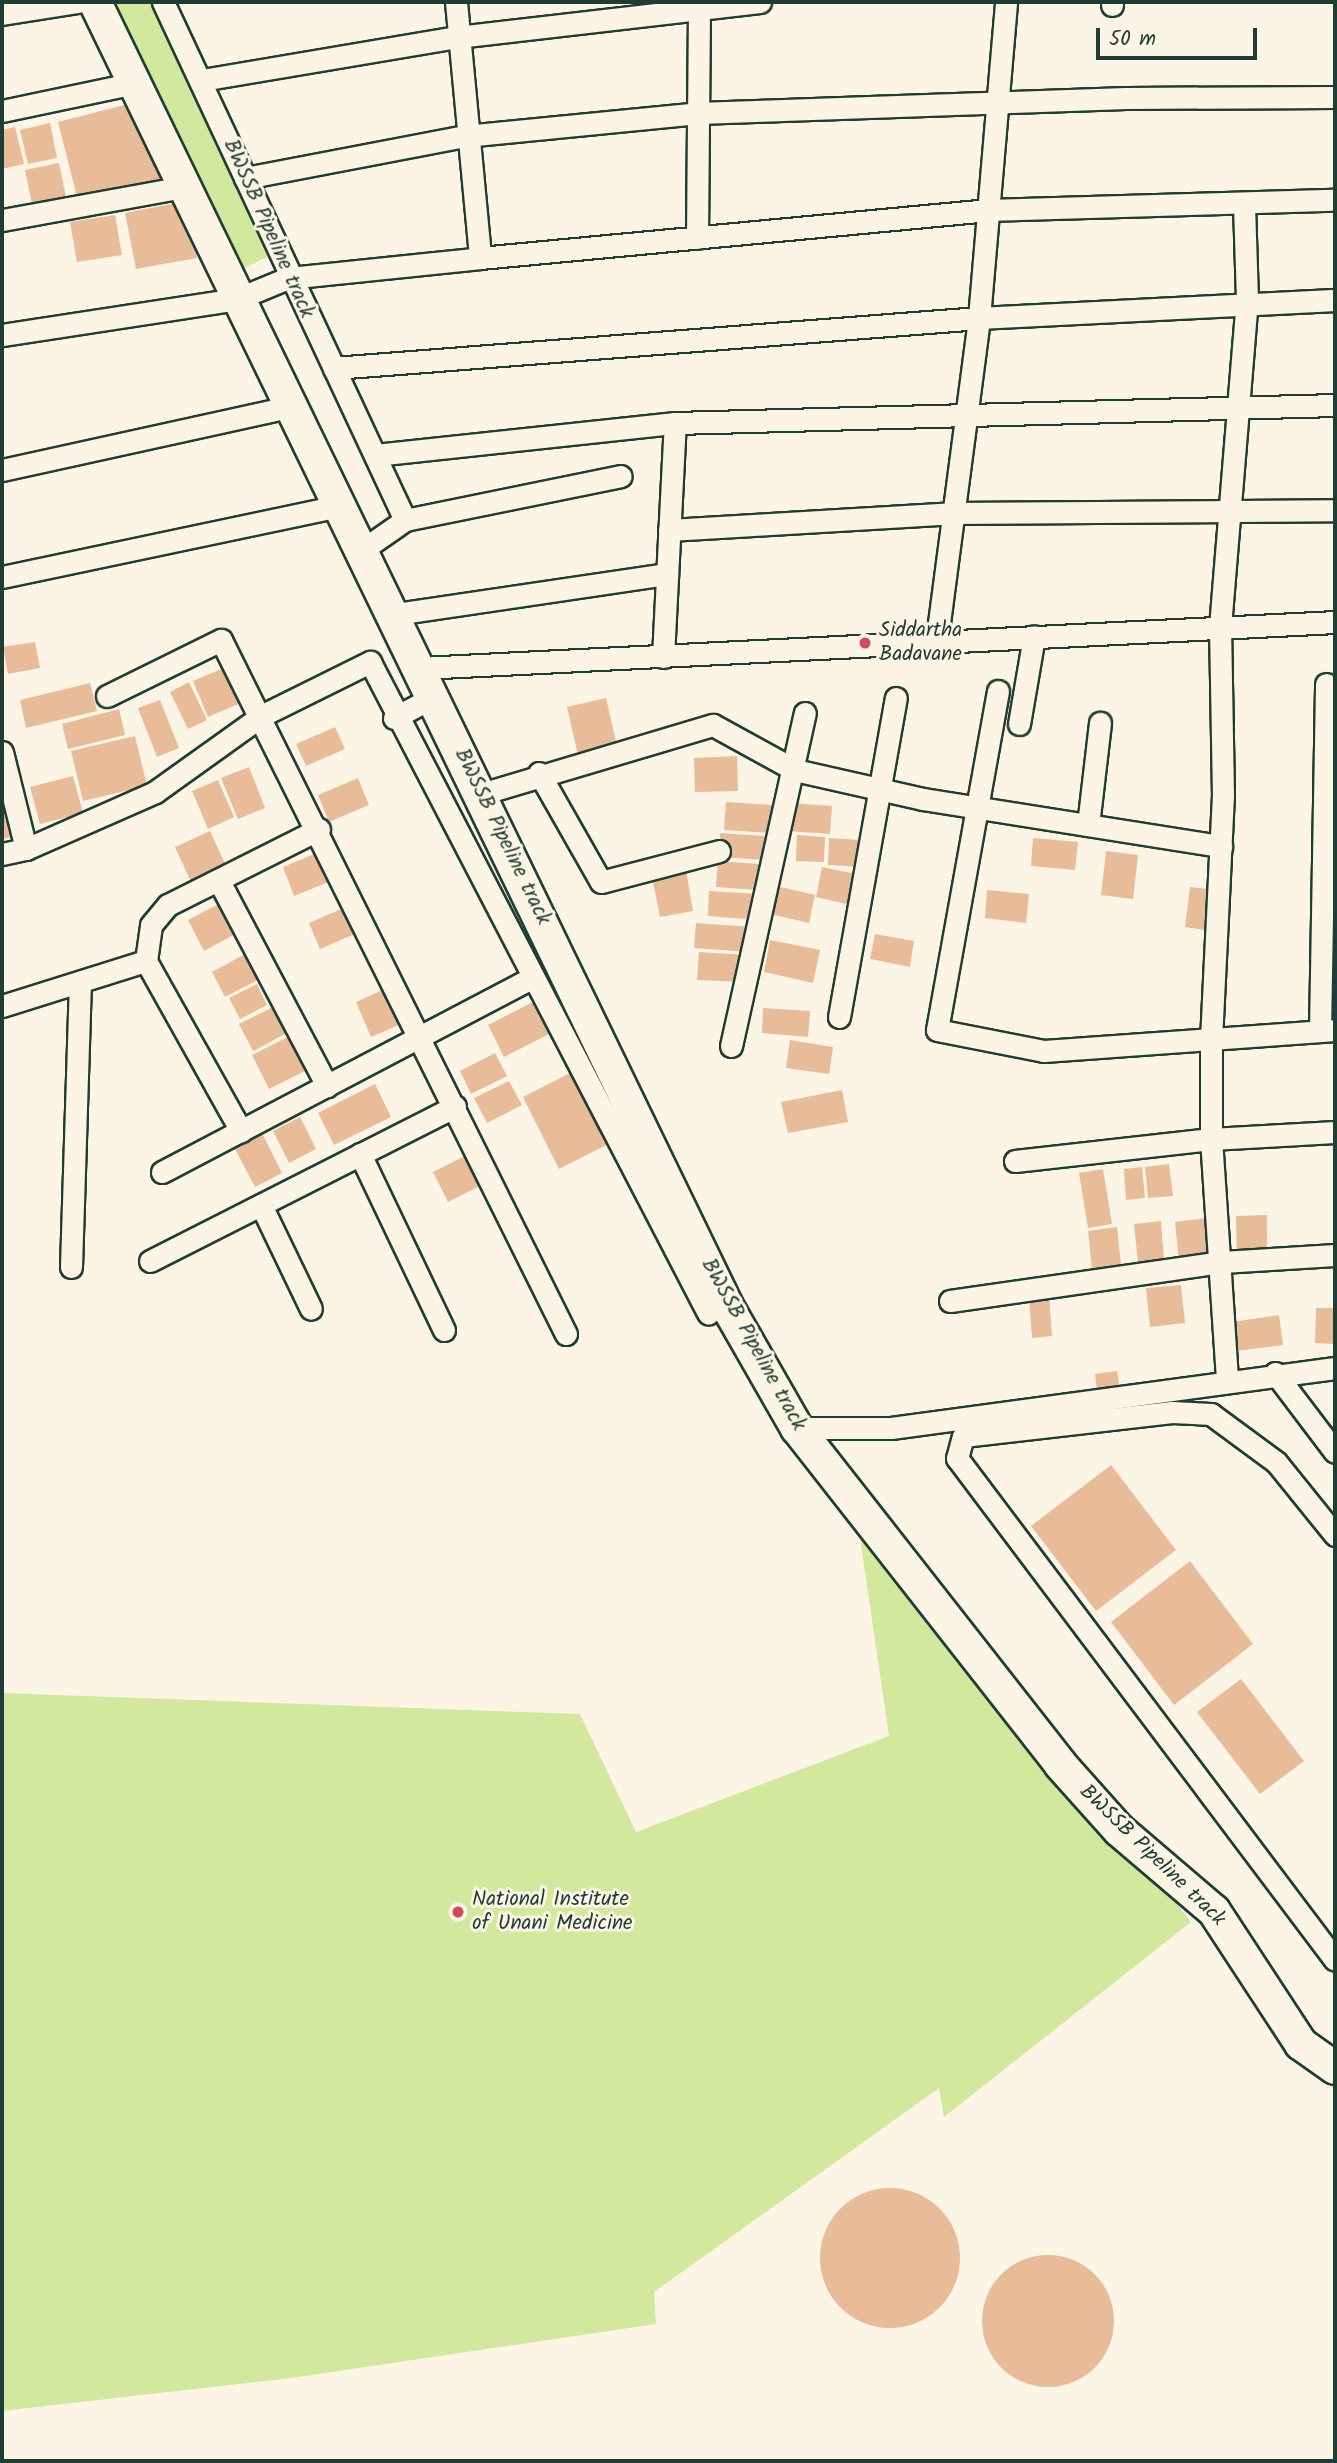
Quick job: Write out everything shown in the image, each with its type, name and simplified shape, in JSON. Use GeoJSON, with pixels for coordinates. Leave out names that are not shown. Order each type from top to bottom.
{"type":"FeatureCollection","features":[{"type":"Feature","properties":{"kind":"street"},"geometry":{"type":"LineString","coordinates":[[2,13],[78,2]]}},
{"type":"Feature","properties":{"kind":"street","name":"BWSSB Pipeline track"},"geometry":{"type":"LineString","coordinates":[[94,2],[237,299],[435,696],[727,1306],[797,1428],[1060,1764],[1119,1830],[1214,1911],[1301,2045],[1335,2068]]}},
{"type":"Feature","properties":{"kind":"street","name":"BWSSB Pipeline track"},"geometry":{"type":"LineString","coordinates":[[163,2],[202,80],[288,278],[334,368],[405,520]]}},
{"type":"Feature","properties":{"kind":"street"},"geometry":{"type":"LineString","coordinates":[[456,2],[465,136],[480,258]]}},
{"type":"Feature","properties":{"kind":"street"},"geometry":{"type":"LineString","coordinates":[[202,80],[457,37],[699,4],[760,2]]}},
{"type":"Feature","properties":{"kind":"street"},"geometry":{"type":"LineString","coordinates":[[937,638],[951,513],[979,318],[1006,2]]}},
{"type":"Feature","properties":{"kind":"street"},"geometry":{"type":"LineString","coordinates":[[697,238],[699,4]]}},
{"type":"Feature","properties":{"kind":"street"},"geometry":{"type":"LineString","coordinates":[[2,111],[135,83]]}},
{"type":"Feature","properties":{"kind":"street"},"geometry":{"type":"LineString","coordinates":[[245,178],[465,136],[698,113],[999,102],[1335,97]]}},
{"type":"Feature","properties":{"kind":"street"},"geometry":{"type":"LineString","coordinates":[[2,220],[184,187]]}},
{"type":"Feature","properties":{"kind":"street"},"geometry":{"type":"LineString","coordinates":[[2,335],[237,299],[288,278],[480,258],[989,210],[1335,200]]}},
{"type":"Feature","properties":{"kind":"street"},"geometry":{"type":"LineString","coordinates":[[1227,1379],[1222,1262],[1211,1139],[1211,1040],[1221,846],[1220,627],[1226,510],[1247,300],[1244,204]]}},
{"type":"Feature","properties":{"kind":"street"},"geometry":{"type":"LineString","coordinates":[[334,368],[979,318],[1247,300],[1335,300]]}},
{"type":"Feature","properties":{"kind":"street"},"geometry":{"type":"LineString","coordinates":[[375,455],[675,423],[1335,405]]}},
{"type":"Feature","properties":{"kind":"street"},"geometry":{"type":"LineString","coordinates":[[2,470],[292,406]]}},
{"type":"Feature","properties":{"kind":"street"},"geometry":{"type":"LineString","coordinates":[[663,657],[675,423]]}},
{"type":"Feature","properties":{"kind":"street"},"geometry":{"type":"LineString","coordinates":[[362,550],[405,520],[621,476]]}},
{"type":"Feature","properties":{"kind":"street"},"geometry":{"type":"LineString","coordinates":[[2,577],[340,506]]}},
{"type":"Feature","properties":{"kind":"street"},"geometry":{"type":"LineString","coordinates":[[669,530],[951,513],[1335,510]]}},
{"type":"Feature","properties":{"kind":"street"},"geometry":{"type":"LineString","coordinates":[[395,614],[667,574]]}},
{"type":"Feature","properties":{"kind":"street"},"geometry":{"type":"LineString","coordinates":[[421,668],[663,657],[937,638],[1335,622]]}},
{"type":"Feature","properties":{"kind":"street"},"geometry":{"type":"LineString","coordinates":[[1020,724],[1034,636]]}},
{"type":"Feature","properties":{"kind":"street"},"geometry":{"type":"LineString","coordinates":[[107,696],[221,640],[319,829],[566,1334]]}},
{"type":"Feature","properties":{"kind":"street"},"geometry":{"type":"LineString","coordinates":[[2,853],[26,849],[155,792],[261,716],[370,662],[394,718],[708,1313]]}},
{"type":"Feature","properties":{"kind":"street"},"geometry":{"type":"LineString","coordinates":[[999,691],[981,808],[937,1030],[1044,1051],[1328,1030],[1326,684]]}},
{"type":"Feature","properties":{"kind":"street"},"geometry":{"type":"LineString","coordinates":[[394,718],[435,696]]}},
{"type":"Feature","properties":{"kind":"street"},"geometry":{"type":"LineString","coordinates":[[839,1017],[896,698]]}},
{"type":"Feature","properties":{"kind":"street"},"geometry":{"type":"LineString","coordinates":[[731,1046],[795,770],[805,713]]}},
{"type":"Feature","properties":{"kind":"street"},"geometry":{"type":"LineString","coordinates":[[1088,825],[1100,723]]}},
{"type":"Feature","properties":{"kind":"street"},"geometry":{"type":"LineString","coordinates":[[481,794],[539,773],[713,725],[795,770],[880,790],[1221,846]]}},
{"type":"Feature","properties":{"kind":"street"},"geometry":{"type":"LineString","coordinates":[[2,752],[26,849]]}},
{"type":"Feature","properties":{"kind":"street"},"geometry":{"type":"LineString","coordinates":[[539,773],[601,882],[719,852]]}},
{"type":"Feature","properties":{"kind":"street"},"geometry":{"type":"LineString","coordinates":[[241,1131],[146,961],[151,925],[161,911],[319,829]]}},
{"type":"Feature","properties":{"kind":"street"},"geometry":{"type":"LineString","coordinates":[[219,881],[327,1086]]}},
{"type":"Feature","properties":{"kind":"street"},"geometry":{"type":"LineString","coordinates":[[2,1006],[80,984],[146,961]]}},
{"type":"Feature","properties":{"kind":"street"},"geometry":{"type":"LineString","coordinates":[[162,1172],[533,977]]}},
{"type":"Feature","properties":{"kind":"street"},"geometry":{"type":"LineString","coordinates":[[71,1267],[80,984]]}},
{"type":"Feature","properties":{"kind":"street"},"geometry":{"type":"LineString","coordinates":[[150,1261],[455,1106]]}},
{"type":"Feature","properties":{"kind":"street"},"geometry":{"type":"LineString","coordinates":[[1015,1161],[1211,1139],[1335,1132]]}},
{"type":"Feature","properties":{"kind":"street"},"geometry":{"type":"LineString","coordinates":[[360,1154],[444,1330]]}},
{"type":"Feature","properties":{"kind":"street"},"geometry":{"type":"LineString","coordinates":[[261,1205],[311,1308]]}},
{"type":"Feature","properties":{"kind":"street"},"geometry":{"type":"LineString","coordinates":[[950,1301],[1222,1262],[1335,1255]]}},
{"type":"Feature","properties":{"kind":"street"},"geometry":{"type":"LineString","coordinates":[[797,1428],[891,1428],[1227,1379],[1335,1368]]}},
{"type":"Feature","properties":{"kind":"street"},"geometry":{"type":"LineString","coordinates":[[1275,1373],[1335,1452]]}},
{"type":"Feature","properties":{"kind":"street"},"geometry":{"type":"LineString","coordinates":[[1335,1535],[1276,1462],[1211,1414],[1172,1412],[963,1436],[957,1458],[1335,1960]]}},
{"type":"Feature","properties":{"kind":"green space"},"geometry":{"type":"Polygon","coordinates":[[[107,2],[154,2],[273,254],[234,273],[107,2]]]}},
{"type":"Feature","properties":{"kind":"green space","name":"National Institute of Unani Medicine"},"geometry":{"type":"Polygon","coordinates":[[[855,1504],[1191,1922],[944,2117],[939,2088],[654,2292],[656,2324],[291,2378],[2,2411],[2,1693],[580,1714],[636,1832],[889,1736],[855,1504]]]}},
{"type":"Feature","properties":{"kind":"building"},"geometry":{"type":"Polygon","coordinates":[[[140,101],[162,184],[79,205],[58,122],[140,101]]]}},
{"type":"Feature","properties":{"kind":"building"},"geometry":{"type":"Polygon","coordinates":[[[50,123],[57,158],[28,164],[20,130],[50,123]]]}},
{"type":"Feature","properties":{"kind":"building"},"geometry":{"type":"Polygon","coordinates":[[[15,127],[24,164],[2,169],[2,130],[15,127]]]}},
{"type":"Feature","properties":{"kind":"building"},"geometry":{"type":"Polygon","coordinates":[[[59,163],[67,202],[33,209],[25,170],[59,163]]]}},
{"type":"Feature","properties":{"kind":"building"},"geometry":{"type":"Polygon","coordinates":[[[186,201],[197,258],[136,269],[125,213],[186,201]]]}},
{"type":"Feature","properties":{"kind":"building"},"geometry":{"type":"Polygon","coordinates":[[[115,215],[122,255],[77,262],[70,222],[115,215]]]}},
{"type":"Feature","properties":{"kind":"building"},"geometry":{"type":"Polygon","coordinates":[[[35,642],[40,668],[8,674],[3,647],[35,642]]]}},
{"type":"Feature","properties":{"kind":"building"},"geometry":{"type":"Polygon","coordinates":[[[226,667],[241,703],[208,717],[193,681],[226,667]]]}},
{"type":"Feature","properties":{"kind":"building"},"geometry":{"type":"Polygon","coordinates":[[[189,682],[207,720],[188,729],[170,692],[189,682]]]}},
{"type":"Feature","properties":{"kind":"building"},"geometry":{"type":"Polygon","coordinates":[[[90,683],[97,711],[26,728],[20,700],[90,683]]]}},
{"type":"Feature","properties":{"kind":"building"},"geometry":{"type":"Polygon","coordinates":[[[606,698],[617,746],[578,755],[567,707],[606,698]]]}},
{"type":"Feature","properties":{"kind":"building"},"geometry":{"type":"Polygon","coordinates":[[[160,700],[179,748],[157,757],[138,708],[160,700]]]}},
{"type":"Feature","properties":{"kind":"building"},"geometry":{"type":"Polygon","coordinates":[[[119,709],[125,735],[68,749],[62,724],[119,709]]]}},
{"type":"Feature","properties":{"kind":"building"},"geometry":{"type":"Polygon","coordinates":[[[335,727],[345,749],[306,766],[296,744],[335,727]]]}},
{"type":"Feature","properties":{"kind":"building"},"geometry":{"type":"Polygon","coordinates":[[[135,736],[147,786],[83,801],[71,751],[135,736]]]}},
{"type":"Feature","properties":{"kind":"building"},"geometry":{"type":"Polygon","coordinates":[[[737,756],[738,791],[695,792],[694,758],[737,756]]]}},
{"type":"Feature","properties":{"kind":"building"},"geometry":{"type":"Polygon","coordinates":[[[249,767],[265,808],[238,819],[221,778],[249,767]]]}},
{"type":"Feature","properties":{"kind":"building"},"geometry":{"type":"Polygon","coordinates":[[[73,776],[83,813],[40,824],[30,787],[73,776]]]}},
{"type":"Feature","properties":{"kind":"building"},"geometry":{"type":"Polygon","coordinates":[[[358,778],[369,805],[329,822],[318,795],[358,778]]]}},
{"type":"Feature","properties":{"kind":"building"},"geometry":{"type":"Polygon","coordinates":[[[218,780],[234,817],[208,829],[192,791],[218,780]]]}},
{"type":"Feature","properties":{"kind":"building"},"geometry":{"type":"Polygon","coordinates":[[[726,802],[773,805],[772,833],[724,830],[726,802]]]}},
{"type":"Feature","properties":{"kind":"building"},"geometry":{"type":"Polygon","coordinates":[[[789,803],[832,806],[830,834],[787,831],[789,803]]]}},
{"type":"Feature","properties":{"kind":"building"},"geometry":{"type":"Polygon","coordinates":[[[10,809],[17,836],[2,839],[2,811],[10,809]]]}},
{"type":"Feature","properties":{"kind":"building"},"geometry":{"type":"Polygon","coordinates":[[[210,831],[226,866],[191,882],[175,847],[210,831]]]}},
{"type":"Feature","properties":{"kind":"building"},"geometry":{"type":"Polygon","coordinates":[[[720,833],[765,836],[764,860],[719,857],[720,833]]]}},
{"type":"Feature","properties":{"kind":"building"},"geometry":{"type":"Polygon","coordinates":[[[797,835],[825,837],[824,862],[796,861],[797,835]]]}},
{"type":"Feature","properties":{"kind":"building"},"geometry":{"type":"Polygon","coordinates":[[[829,838],[860,840],[859,867],[828,865],[829,838]]]}},
{"type":"Feature","properties":{"kind":"building"},"geometry":{"type":"Polygon","coordinates":[[[1033,838],[1078,842],[1075,870],[1031,866],[1033,838]]]}},
{"type":"Feature","properties":{"kind":"building"},"geometry":{"type":"Polygon","coordinates":[[[1106,851],[1138,855],[1133,899],[1101,895],[1106,851]]]}},
{"type":"Feature","properties":{"kind":"building"},"geometry":{"type":"Polygon","coordinates":[[[319,852],[331,881],[294,896],[283,867],[319,852]]]}},
{"type":"Feature","properties":{"kind":"building"},"geometry":{"type":"Polygon","coordinates":[[[718,861],[759,864],[757,890],[716,887],[718,861]]]}},
{"type":"Feature","properties":{"kind":"building"},"geometry":{"type":"Polygon","coordinates":[[[822,867],[861,875],[855,906],[816,897],[822,867]]]}},
{"type":"Feature","properties":{"kind":"building"},"geometry":{"type":"Polygon","coordinates":[[[686,870],[693,911],[660,917],[652,877],[686,870]]]}},
{"type":"Feature","properties":{"kind":"building"},"geometry":{"type":"Polygon","coordinates":[[[776,886],[815,895],[809,923],[770,914],[776,886]]]}},
{"type":"Feature","properties":{"kind":"building"},"geometry":{"type":"Polygon","coordinates":[[[1190,887],[1208,889],[1204,930],[1185,927],[1190,887]]]}},
{"type":"Feature","properties":{"kind":"building"},"geometry":{"type":"Polygon","coordinates":[[[987,890],[1029,894],[1026,923],[985,918],[987,890]]]}},
{"type":"Feature","properties":{"kind":"building"},"geometry":{"type":"Polygon","coordinates":[[[709,891],[761,894],[759,920],[708,916],[709,891]]]}},
{"type":"Feature","properties":{"kind":"building"},"geometry":{"type":"Polygon","coordinates":[[[226,900],[241,931],[204,951],[188,920],[226,900]]]}},
{"type":"Feature","properties":{"kind":"building"},"geometry":{"type":"Polygon","coordinates":[[[346,907],[357,933],[320,949],[309,923],[346,907]]]}},
{"type":"Feature","properties":{"kind":"building"},"geometry":{"type":"Polygon","coordinates":[[[696,923],[751,927],[750,952],[694,948],[696,923]]]}},
{"type":"Feature","properties":{"kind":"building"},"geometry":{"type":"Polygon","coordinates":[[[875,934],[914,941],[910,967],[870,959],[875,934]]]}},
{"type":"Feature","properties":{"kind":"building"},"geometry":{"type":"Polygon","coordinates":[[[770,940],[820,950],[813,983],[764,972],[770,940]]]}},
{"type":"Feature","properties":{"kind":"building"},"geometry":{"type":"Polygon","coordinates":[[[699,952],[747,955],[745,982],[697,980],[699,952]]]}},
{"type":"Feature","properties":{"kind":"building"},"geometry":{"type":"Polygon","coordinates":[[[247,953],[260,979],[225,997],[212,972],[247,953]]]}},
{"type":"Feature","properties":{"kind":"building"},"geometry":{"type":"Polygon","coordinates":[[[257,984],[267,1005],[240,1019],[229,998],[257,984]]]}},
{"type":"Feature","properties":{"kind":"building"},"geometry":{"type":"Polygon","coordinates":[[[385,989],[401,1024],[371,1037],[356,1002],[385,989]]]}},
{"type":"Feature","properties":{"kind":"building"},"geometry":{"type":"Polygon","coordinates":[[[533,1002],[549,1034],[504,1057],[488,1025],[533,1002]]]}},
{"type":"Feature","properties":{"kind":"building"},"geometry":{"type":"Polygon","coordinates":[[[273,1007],[287,1033],[253,1051],[239,1024],[273,1007]]]}},
{"type":"Feature","properties":{"kind":"building"},"geometry":{"type":"Polygon","coordinates":[[[763,1008],[810,1011],[808,1037],[762,1033],[763,1008]]]}},
{"type":"Feature","properties":{"kind":"building"},"geometry":{"type":"Polygon","coordinates":[[[290,1036],[307,1070],[269,1089],[252,1055],[290,1036]]]}},
{"type":"Feature","properties":{"kind":"building"},"geometry":{"type":"Polygon","coordinates":[[[790,1040],[833,1047],[829,1074],[786,1068],[790,1040]]]}},
{"type":"Feature","properties":{"kind":"building"},"geometry":{"type":"Polygon","coordinates":[[[495,1053],[507,1076],[471,1094],[460,1071],[495,1053]]]}},
{"type":"Feature","properties":{"kind":"building"},"geometry":{"type":"Polygon","coordinates":[[[572,1072],[608,1144],[559,1169],[523,1097],[572,1072]]]}},
{"type":"Feature","properties":{"kind":"building"},"geometry":{"type":"Polygon","coordinates":[[[509,1081],[522,1105],[487,1123],[474,1098],[509,1081]]]}},
{"type":"Feature","properties":{"kind":"building"},"geometry":{"type":"Polygon","coordinates":[[[375,1084],[391,1117],[334,1145],[318,1113],[375,1084]]]}},
{"type":"Feature","properties":{"kind":"building"},"geometry":{"type":"Polygon","coordinates":[[[842,1090],[848,1122],[788,1133],[781,1102],[842,1090]]]}},
{"type":"Feature","properties":{"kind":"building"},"geometry":{"type":"Polygon","coordinates":[[[300,1117],[316,1149],[289,1163],[273,1131],[300,1117]]]}},
{"type":"Feature","properties":{"kind":"building"},"geometry":{"type":"Polygon","coordinates":[[[262,1133],[282,1173],[255,1187],[234,1147],[262,1133]]]}},
{"type":"Feature","properties":{"kind":"building"},"geometry":{"type":"Polygon","coordinates":[[[471,1153],[486,1183],[448,1202],[433,1172],[471,1153]]]}},
{"type":"Feature","properties":{"kind":"building"},"geometry":{"type":"Polygon","coordinates":[[[1169,1164],[1173,1196],[1148,1198],[1145,1167],[1169,1164]]]}},
{"type":"Feature","properties":{"kind":"building"},"geometry":{"type":"Polygon","coordinates":[[[1142,1167],[1145,1198],[1126,1200],[1124,1169],[1142,1167]]]}},
{"type":"Feature","properties":{"kind":"building"},"geometry":{"type":"Polygon","coordinates":[[[1103,1169],[1112,1224],[1088,1228],[1079,1173],[1103,1169]]]}},
{"type":"Feature","properties":{"kind":"building"},"geometry":{"type":"Polygon","coordinates":[[[1267,1215],[1267,1258],[1237,1258],[1236,1216],[1267,1215]]]}},
{"type":"Feature","properties":{"kind":"building"},"geometry":{"type":"Polygon","coordinates":[[[1207,1218],[1211,1259],[1179,1262],[1175,1222],[1207,1218]]]}},
{"type":"Feature","properties":{"kind":"building"},"geometry":{"type":"Polygon","coordinates":[[[1161,1221],[1164,1261],[1138,1263],[1134,1224],[1161,1221]]]}},
{"type":"Feature","properties":{"kind":"building"},"geometry":{"type":"Polygon","coordinates":[[[1117,1227],[1121,1265],[1092,1269],[1088,1231],[1117,1227]]]}},
{"type":"Feature","properties":{"kind":"building"},"geometry":{"type":"Polygon","coordinates":[[[1181,1285],[1185,1323],[1150,1327],[1146,1288],[1181,1285]]]}},
{"type":"Feature","properties":{"kind":"building"},"geometry":{"type":"Polygon","coordinates":[[[1049,1295],[1052,1336],[1032,1338],[1029,1297],[1049,1295]]]}},
{"type":"Feature","properties":{"kind":"building"},"geometry":{"type":"Polygon","coordinates":[[[1316,1308],[1335,1308],[1335,1344],[1315,1343],[1316,1308]]]}},
{"type":"Feature","properties":{"kind":"building"},"geometry":{"type":"Polygon","coordinates":[[[1279,1315],[1283,1345],[1236,1351],[1232,1322],[1279,1315]]]}},
{"type":"Feature","properties":{"kind":"building"},"geometry":{"type":"Polygon","coordinates":[[[1117,1371],[1120,1389],[1097,1392],[1095,1374],[1117,1371]]]}},
{"type":"Feature","properties":{"kind":"building"},"geometry":{"type":"Polygon","coordinates":[[[1111,1465],[1176,1550],[1096,1611],[1031,1526],[1111,1465]]]}},
{"type":"Feature","properties":{"kind":"building"},"geometry":{"type":"Polygon","coordinates":[[[1190,1561],[1253,1644],[1174,1705],[1111,1622],[1190,1561]]]}},
{"type":"Feature","properties":{"kind":"building"},"geometry":{"type":"Polygon","coordinates":[[[1241,1679],[1304,1761],[1260,1794],[1197,1712],[1241,1679]]]}},
{"type":"Feature","properties":{"kind":"building"},"geometry":{"type":"Polygon","coordinates":[[[890,2188],[917,2193],[940,2208],[955,2231],[960,2258],[955,2285],[940,2308],[917,2323],[890,2328],[863,2323],[840,2308],[825,2285],[820,2258],[825,2231],[840,2208],[863,2193],[890,2188]]]}},
{"type":"Feature","properties":{"kind":"building"},"geometry":{"type":"Polygon","coordinates":[[[1048,2255],[1073,2260],[1095,2274],[1109,2296],[1114,2321],[1109,2346],[1095,2368],[1073,2382],[1048,2387],[1023,2382],[1001,2368],[987,2346],[982,2321],[987,2296],[1001,2274],[1023,2260],[1048,2255]]]}},
{"type":"Feature","properties":{"kind":"place","name":"Siddartha Badavane"},"geometry":{"type":"Point","coordinates":[865,643]}},
{"type":"Feature","properties":{"kind":"place","name":"National Institute of Unani Medicine"},"geometry":{"type":"Point","coordinates":[458,1912]}}]}
